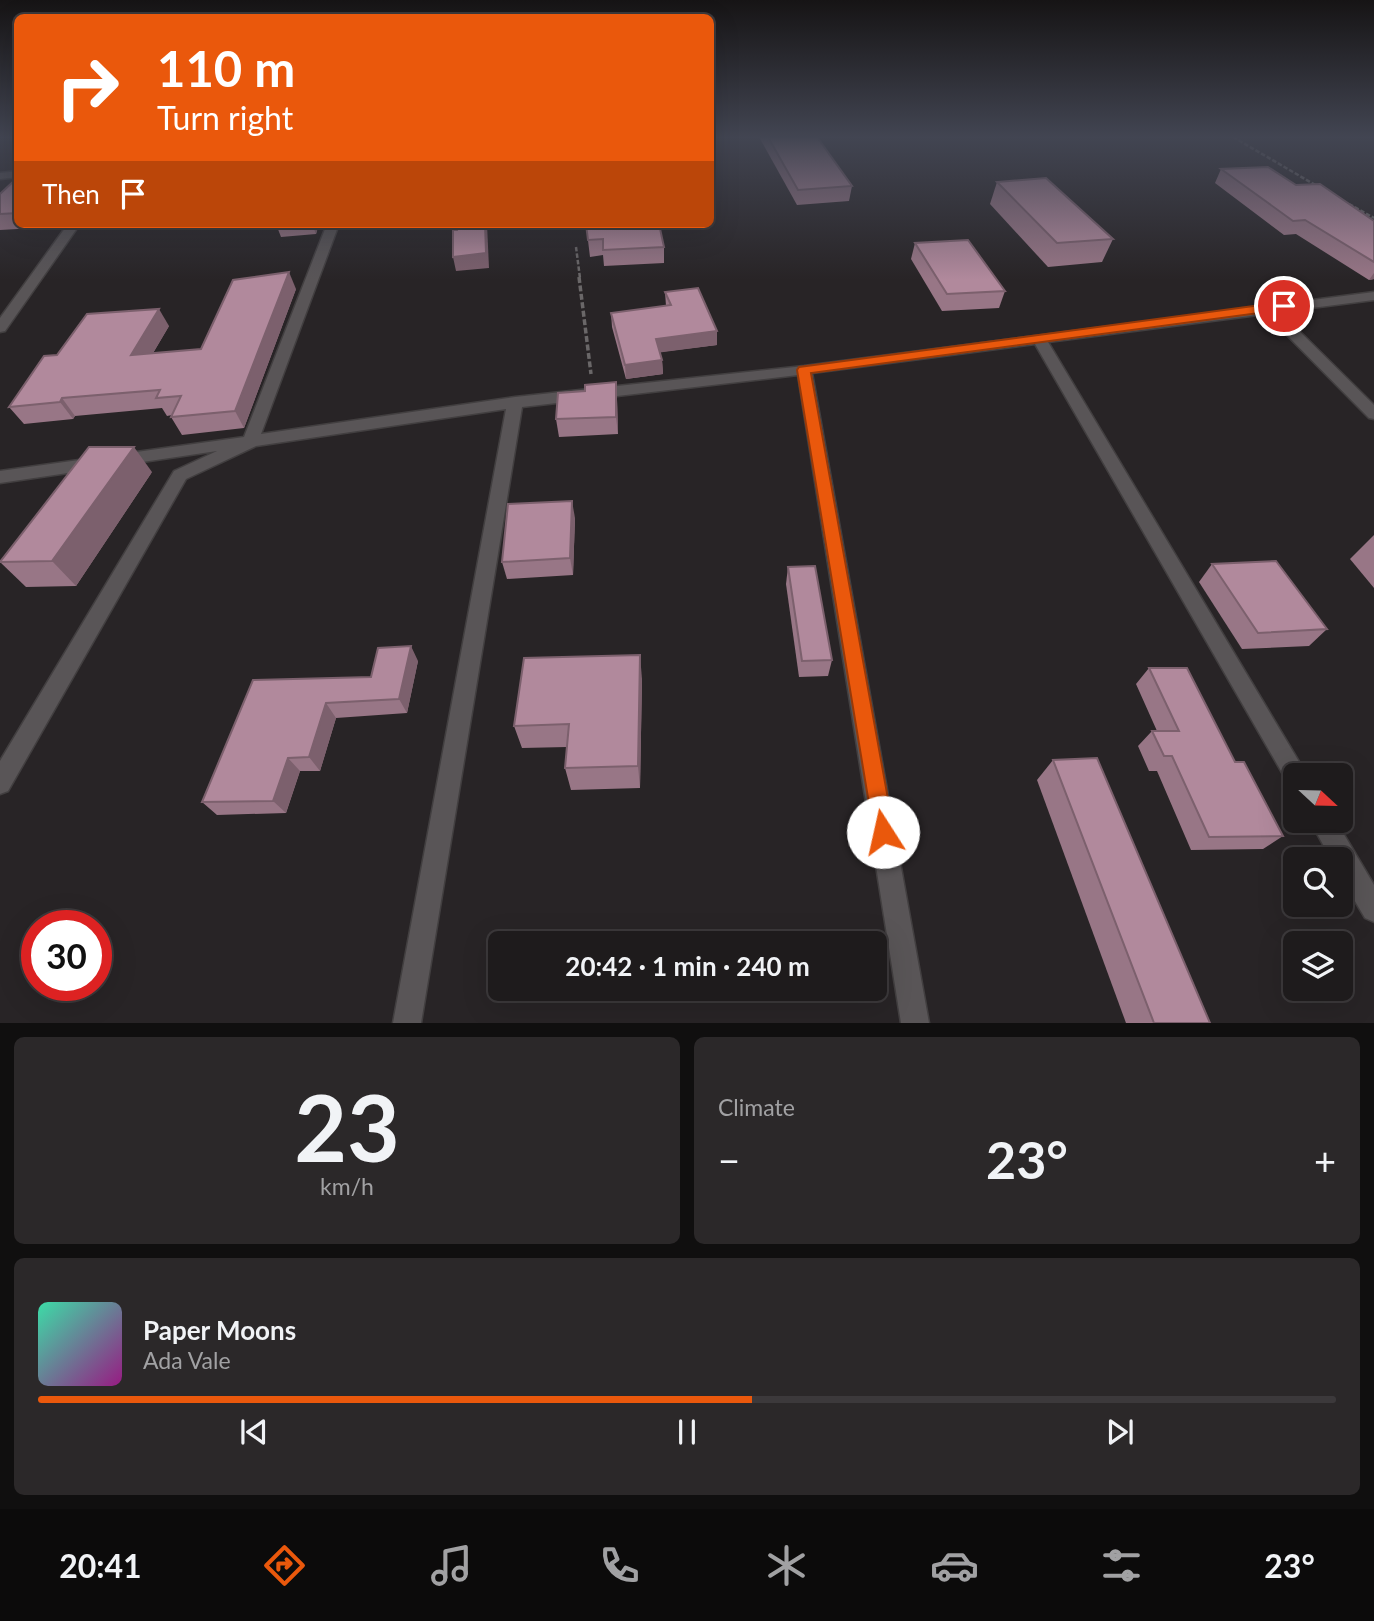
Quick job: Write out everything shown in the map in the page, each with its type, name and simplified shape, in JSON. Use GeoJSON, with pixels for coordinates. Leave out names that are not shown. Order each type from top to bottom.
{"type":"FeatureCollection","features":[{"type":"Feature","properties":{"kind":"street"},"geometry":{"type":"LineString","coordinates":[[0,328],[71,228]]}},
{"type":"Feature","properties":{"kind":"street"},"geometry":{"type":"LineString","coordinates":[[0,783],[180,475],[250,443],[331,228]]}},
{"type":"Feature","properties":{"kind":"street"},"geometry":{"type":"LineString","coordinates":[[0,477],[250,443],[515,402],[804,370],[1374,296]]}},
{"type":"Feature","properties":{"kind":"street"},"geometry":{"type":"LineString","coordinates":[[1268,308],[1374,414]]}},
{"type":"Feature","properties":{"kind":"street"},"geometry":{"type":"LineString","coordinates":[[1039,339],[1289,763]]}},
{"type":"Feature","properties":{"kind":"street"},"geometry":{"type":"LineString","coordinates":[[804,370],[915,1023]]}},
{"type":"Feature","properties":{"kind":"street"},"geometry":{"type":"LineString","coordinates":[[407,1023],[515,402]]}},
{"type":"Feature","properties":{"kind":"street"},"geometry":{"type":"LineString","coordinates":[[1329,833],[1374,909]]}},
{"type":"Feature","properties":{"kind":"path"},"geometry":{"type":"LineString","coordinates":[[1316,185],[1327,191]]}},
{"type":"Feature","properties":{"kind":"path"},"geometry":{"type":"LineString","coordinates":[[1339,198],[1374,219]]}},
{"type":"Feature","properties":{"kind":"path"},"geometry":{"type":"LineString","coordinates":[[576,247],[594,392]]}},
{"type":"Feature","properties":{"kind":"building"},"geometry":{"type":"Polygon","coordinates":[[[10,185],[14,185],[14,213],[0,214],[0,194],[10,185]]]}},
{"type":"Feature","properties":{"kind":"building"},"geometry":{"type":"Polygon","coordinates":[[[795,185],[852,186],[798,190],[795,185]]]}},
{"type":"Feature","properties":{"kind":"building"},"geometry":{"type":"Polygon","coordinates":[[[1000,185],[1053,185],[1113,239],[1057,243],[1000,185]]]}},
{"type":"Feature","properties":{"kind":"building"},"geometry":{"type":"Polygon","coordinates":[[[1243,185],[1321,185],[1374,221],[1374,262],[1305,220],[1293,221],[1243,185]]]}},
{"type":"Feature","properties":{"kind":"building"},"geometry":{"type":"Polygon","coordinates":[[[485,228],[486,253],[453,257],[453,230],[485,228]]]}},
{"type":"Feature","properties":{"kind":"building"},"geometry":{"type":"Polygon","coordinates":[[[586,228],[660,228],[664,247],[603,250],[603,239],[588,240],[586,228]]]}},
{"type":"Feature","properties":{"kind":"building"},"geometry":{"type":"Polygon","coordinates":[[[968,240],[1005,291],[947,294],[915,243],[968,240]]]}},
{"type":"Feature","properties":{"kind":"building"},"geometry":{"type":"Polygon","coordinates":[[[289,272],[235,411],[171,417],[181,396],[156,398],[160,390],[62,398],[60,402],[9,407],[44,356],[57,355],[87,314],[159,309],[131,355],[201,349],[233,280],[289,272]]]}},
{"type":"Feature","properties":{"kind":"building"},"geometry":{"type":"Polygon","coordinates":[[[698,288],[717,331],[656,339],[662,360],[625,365],[611,313],[671,305],[665,292],[698,288]]]}},
{"type":"Feature","properties":{"kind":"building"},"geometry":{"type":"Polygon","coordinates":[[[616,382],[616,417],[556,419],[558,393],[585,391],[585,385],[616,382]]]}},
{"type":"Feature","properties":{"kind":"building"},"geometry":{"type":"Polygon","coordinates":[[[89,447],[134,447],[52,561],[0,562],[89,447]]]}},
{"type":"Feature","properties":{"kind":"building"},"geometry":{"type":"Polygon","coordinates":[[[572,501],[570,558],[502,562],[508,504],[572,501]]]}},
{"type":"Feature","properties":{"kind":"building"},"geometry":{"type":"Polygon","coordinates":[[[1276,561],[1327,629],[1258,633],[1212,564],[1276,561]]]}},
{"type":"Feature","properties":{"kind":"building"},"geometry":{"type":"Polygon","coordinates":[[[815,566],[832,660],[802,661],[788,567],[815,566]]]}},
{"type":"Feature","properties":{"kind":"building"},"geometry":{"type":"Polygon","coordinates":[[[411,646],[399,699],[326,703],[309,757],[288,758],[273,801],[202,802],[253,680],[371,677],[378,648],[411,646]]]}},
{"type":"Feature","properties":{"kind":"building"},"geometry":{"type":"Polygon","coordinates":[[[640,655],[638,766],[565,768],[569,724],[514,726],[524,658],[640,655]]]}},
{"type":"Feature","properties":{"kind":"building"},"geometry":{"type":"Polygon","coordinates":[[[1149,668],[1187,668],[1235,762],[1244,762],[1283,836],[1209,837],[1172,756],[1164,756],[1152,731],[1179,731],[1149,668]]]}},
{"type":"Feature","properties":{"kind":"building"},"geometry":{"type":"Polygon","coordinates":[[[1097,758],[1210,1023],[1154,1023],[1053,760],[1097,758]]]}},
{"type":"Feature","properties":{"kind":"route"},"geometry":{"type":"LineString","coordinates":[[883,832],[804,370],[1284,306]]}}]}
